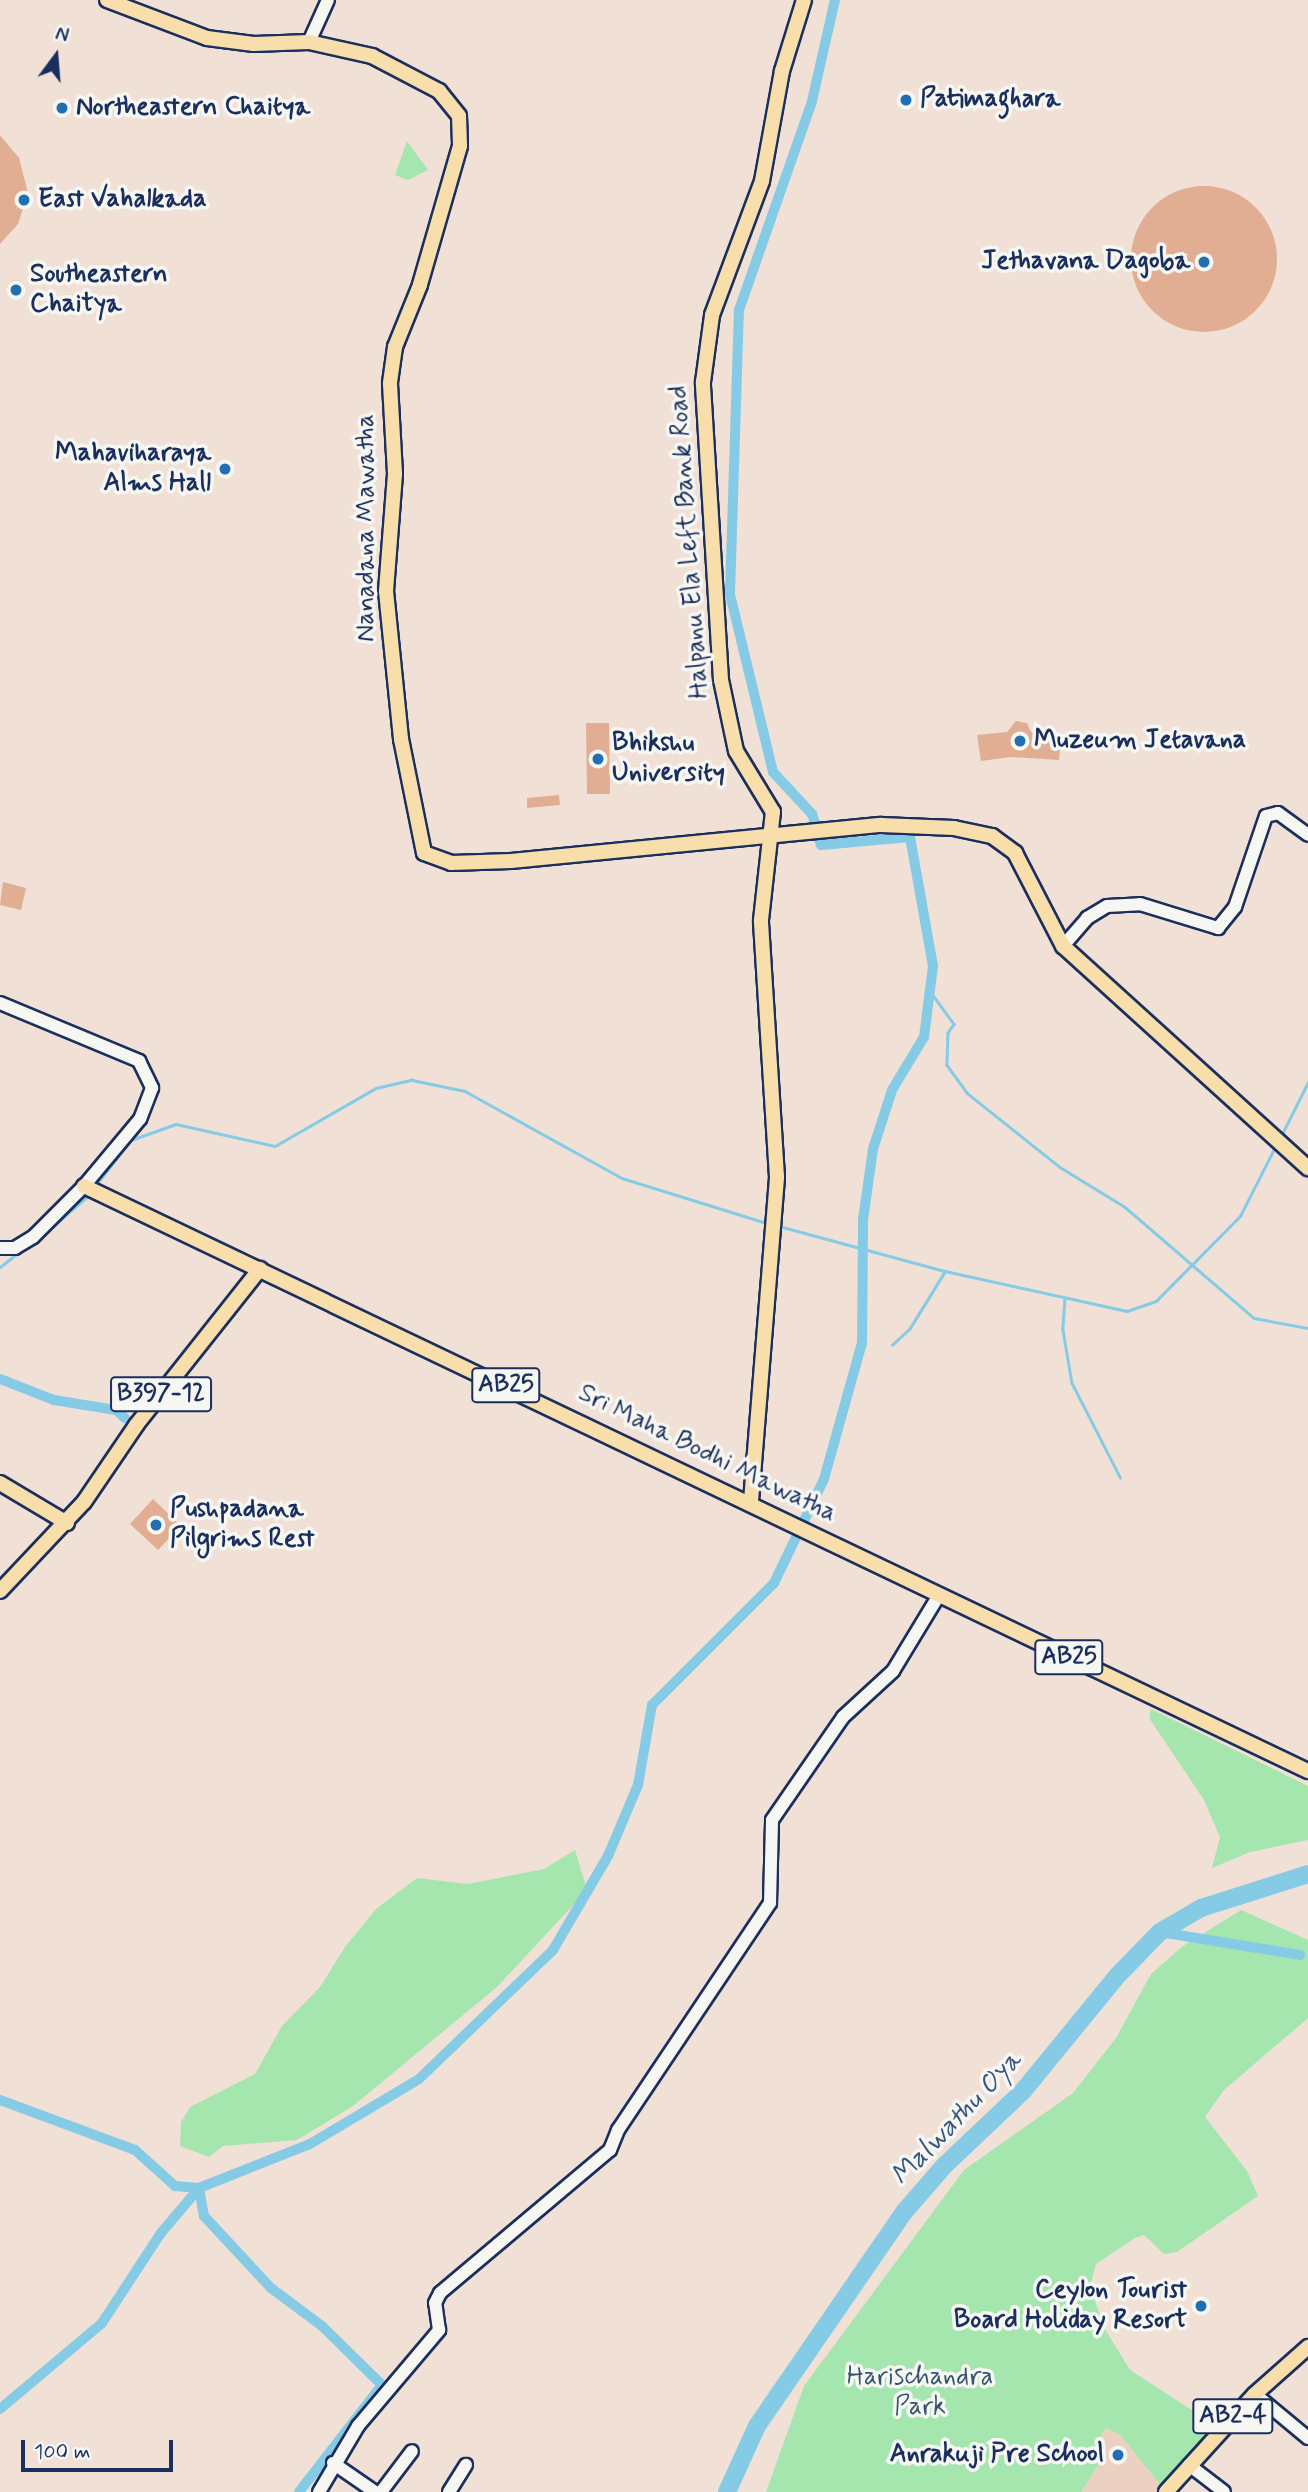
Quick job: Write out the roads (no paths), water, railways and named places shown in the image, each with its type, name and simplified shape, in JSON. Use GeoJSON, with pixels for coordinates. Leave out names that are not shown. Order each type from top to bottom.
{"type":"FeatureCollection","features":[{"type":"Feature","properties":{"kind":"main road","name":"Nanadana Mawatha"},"geometry":{"type":"LineString","coordinates":[[107,0],[207,38],[254,44],[309,42],[372,56],[409,73],[450,100],[461,124],[428,260],[395,347],[390,384],[395,474],[386,591],[401,738],[421,848],[439,862],[470,863],[824,830],[928,826],[992,836],[1015,853],[1063,946]]}},
{"type":"Feature","properties":{"kind":"main road","name":"Halpanu Ela Left Bank Road"},"geometry":{"type":"LineString","coordinates":[[751,1502],[775,1212],[776,1123],[761,920],[779,834],[772,804],[736,751],[721,680],[703,382],[712,315],[762,181],[782,71],[804,0]]}},
{"type":"Feature","properties":{"kind":"main road"},"geometry":{"type":"LineString","coordinates":[[1063,946],[1268,1135],[1308,1168]]}},
{"type":"Feature","properties":{"kind":"main road","name":"Sri Maha Bodhi Mawatha"},"geometry":{"type":"LineString","coordinates":[[83,1186],[791,1521],[939,1595],[1308,1771]]}},
{"type":"Feature","properties":{"kind":"main road","name":"B397-12"},"geometry":{"type":"LineString","coordinates":[[0,1591],[67,1523],[260,1269]]}},
{"type":"Feature","properties":{"kind":"main road"},"geometry":{"type":"LineString","coordinates":[[0,1483],[67,1523]]}},
{"type":"Feature","properties":{"kind":"main road","name":"AB2-4"},"geometry":{"type":"LineString","coordinates":[[1166,2492],[1255,2394],[1308,2347]]}},
{"type":"Feature","properties":{"kind":"street"},"geometry":{"type":"LineString","coordinates":[[309,42],[328,0]]}},
{"type":"Feature","properties":{"kind":"street"},"geometry":{"type":"LineString","coordinates":[[1063,946],[1087,918],[1107,906],[1140,904],[1218,928],[1235,907],[1266,816],[1278,813],[1308,835]]}},
{"type":"Feature","properties":{"kind":"street"},"geometry":{"type":"LineString","coordinates":[[0,1003],[123,1053],[146,1069],[152,1088],[147,1109],[83,1186],[33,1237],[15,1248],[0,1248]]}},
{"type":"Feature","properties":{"kind":"street"},"geometry":{"type":"LineString","coordinates":[[319,2492],[333,2463],[439,2330],[435,2303],[440,2293],[610,2150],[618,2130],[771,1903],[772,1820],[844,1717],[893,1671],[939,1595]]}},
{"type":"Feature","properties":{"kind":"street"},"geometry":{"type":"LineString","coordinates":[[1255,2394],[1308,2438]]}},
{"type":"Feature","properties":{"kind":"street"},"geometry":{"type":"LineString","coordinates":[[381,2492],[412,2451]]}},
{"type":"Feature","properties":{"kind":"street"},"geometry":{"type":"LineString","coordinates":[[333,2463],[375,2492]]}},
{"type":"Feature","properties":{"kind":"street"},"geometry":{"type":"LineString","coordinates":[[449,2492],[466,2465]]}},
{"type":"Feature","properties":{"kind":"street"},"geometry":{"type":"LineString","coordinates":[[1189,2465],[1224,2492]]}},
{"type":"Feature","properties":{"kind":"waterway"},"geometry":{"type":"LineString","coordinates":[[0,2409],[102,2323],[161,2233],[199,2188],[310,2144],[419,2079],[553,1950],[608,1856],[638,1785],[652,1705],[774,1583],[824,1479],[862,1343],[863,1220],[873,1149],[892,1090],[924,1037],[933,966],[910,837],[821,845],[812,814],[773,772],[730,594],[739,310],[812,101],[835,0]]}},
{"type":"Feature","properties":{"kind":"waterway"},"geometry":{"type":"LineString","coordinates":[[930,991],[954,1024],[948,1033],[947,1065],[967,1093],[1060,1167],[1125,1207],[1254,1318],[1308,1328]]}},
{"type":"Feature","properties":{"kind":"waterway"},"geometry":{"type":"LineString","coordinates":[[95,1186],[131,1140],[176,1124],[275,1146],[376,1088],[412,1080],[465,1091],[622,1178],[770,1224]]}},
{"type":"Feature","properties":{"kind":"waterway"},"geometry":{"type":"LineString","coordinates":[[1281,1136],[1308,1082]]}},
{"type":"Feature","properties":{"kind":"waterway"},"geometry":{"type":"LineString","coordinates":[[779,1226],[945,1271],[1127,1311],[1156,1301],[1240,1216],[1276,1145]]}},
{"type":"Feature","properties":{"kind":"waterway"},"geometry":{"type":"LineString","coordinates":[[44,1234],[89,1195]]}},
{"type":"Feature","properties":{"kind":"waterway"},"geometry":{"type":"LineString","coordinates":[[0,1267],[22,1250]]}},
{"type":"Feature","properties":{"kind":"waterway"},"geometry":{"type":"LineString","coordinates":[[892,1345],[910,1328],[945,1271]]}},
{"type":"Feature","properties":{"kind":"waterway"},"geometry":{"type":"LineString","coordinates":[[1065,1298],[1063,1330],[1072,1383],[1120,1477]]}},
{"type":"Feature","properties":{"kind":"waterway"},"geometry":{"type":"LineString","coordinates":[[0,1379],[54,1400],[116,1410],[125,1418]]}},
{"type":"Feature","properties":{"kind":"waterway","name":"Malwathu Oya"},"geometry":{"type":"LineString","coordinates":[[727,2492],[757,2426],[905,2211],[944,2166],[1023,2091],[1118,1975],[1160,1932],[1201,1908],[1308,1874]]}},
{"type":"Feature","properties":{"kind":"waterway"},"geometry":{"type":"LineString","coordinates":[[1160,1932],[1300,1955]]}},
{"type":"Feature","properties":{"kind":"waterway"},"geometry":{"type":"LineString","coordinates":[[0,2100],[135,2150],[175,2186],[199,2188],[204,2216],[271,2288],[322,2326],[382,2385],[299,2492]]}},
{"type":"Feature","properties":{"kind":"place","name":"Patimaghara"},"geometry":{"type":"Point","coordinates":[906,100]}},
{"type":"Feature","properties":{"kind":"place","name":"Northeastern Chaitya"},"geometry":{"type":"Point","coordinates":[62,108]}},
{"type":"Feature","properties":{"kind":"place","name":"East Vahalkada"},"geometry":{"type":"Point","coordinates":[24,200]}},
{"type":"Feature","properties":{"kind":"place","name":"Jethavana Dagoba"},"geometry":{"type":"Point","coordinates":[1204,262]}},
{"type":"Feature","properties":{"kind":"place","name":"Southeastern Chaitya"},"geometry":{"type":"Point","coordinates":[16,290]}},
{"type":"Feature","properties":{"kind":"place","name":"Mahaviharaya Alms Hall"},"geometry":{"type":"Point","coordinates":[225,469]}},
{"type":"Feature","properties":{"kind":"place","name":"Muzeum Jetavana"},"geometry":{"type":"Point","coordinates":[1020,741]}},
{"type":"Feature","properties":{"kind":"place","name":"Bhikshu University"},"geometry":{"type":"Point","coordinates":[598,759]}},
{"type":"Feature","properties":{"kind":"place","name":"Pushpadana Pilgrims Rest"},"geometry":{"type":"Point","coordinates":[156,1525]}},
{"type":"Feature","properties":{"kind":"place","name":"Ceylon Tourist Board Holiday Resort"},"geometry":{"type":"Point","coordinates":[1201,2306]}},
{"type":"Feature","properties":{"kind":"place","name":"Anrakuji Pre School"},"geometry":{"type":"Point","coordinates":[1118,2455]}},
{"type":"Feature","properties":{"kind":"park label","name":"Harischandra Park"},"geometry":{"type":"Point","coordinates":[920,2393]}}]}
